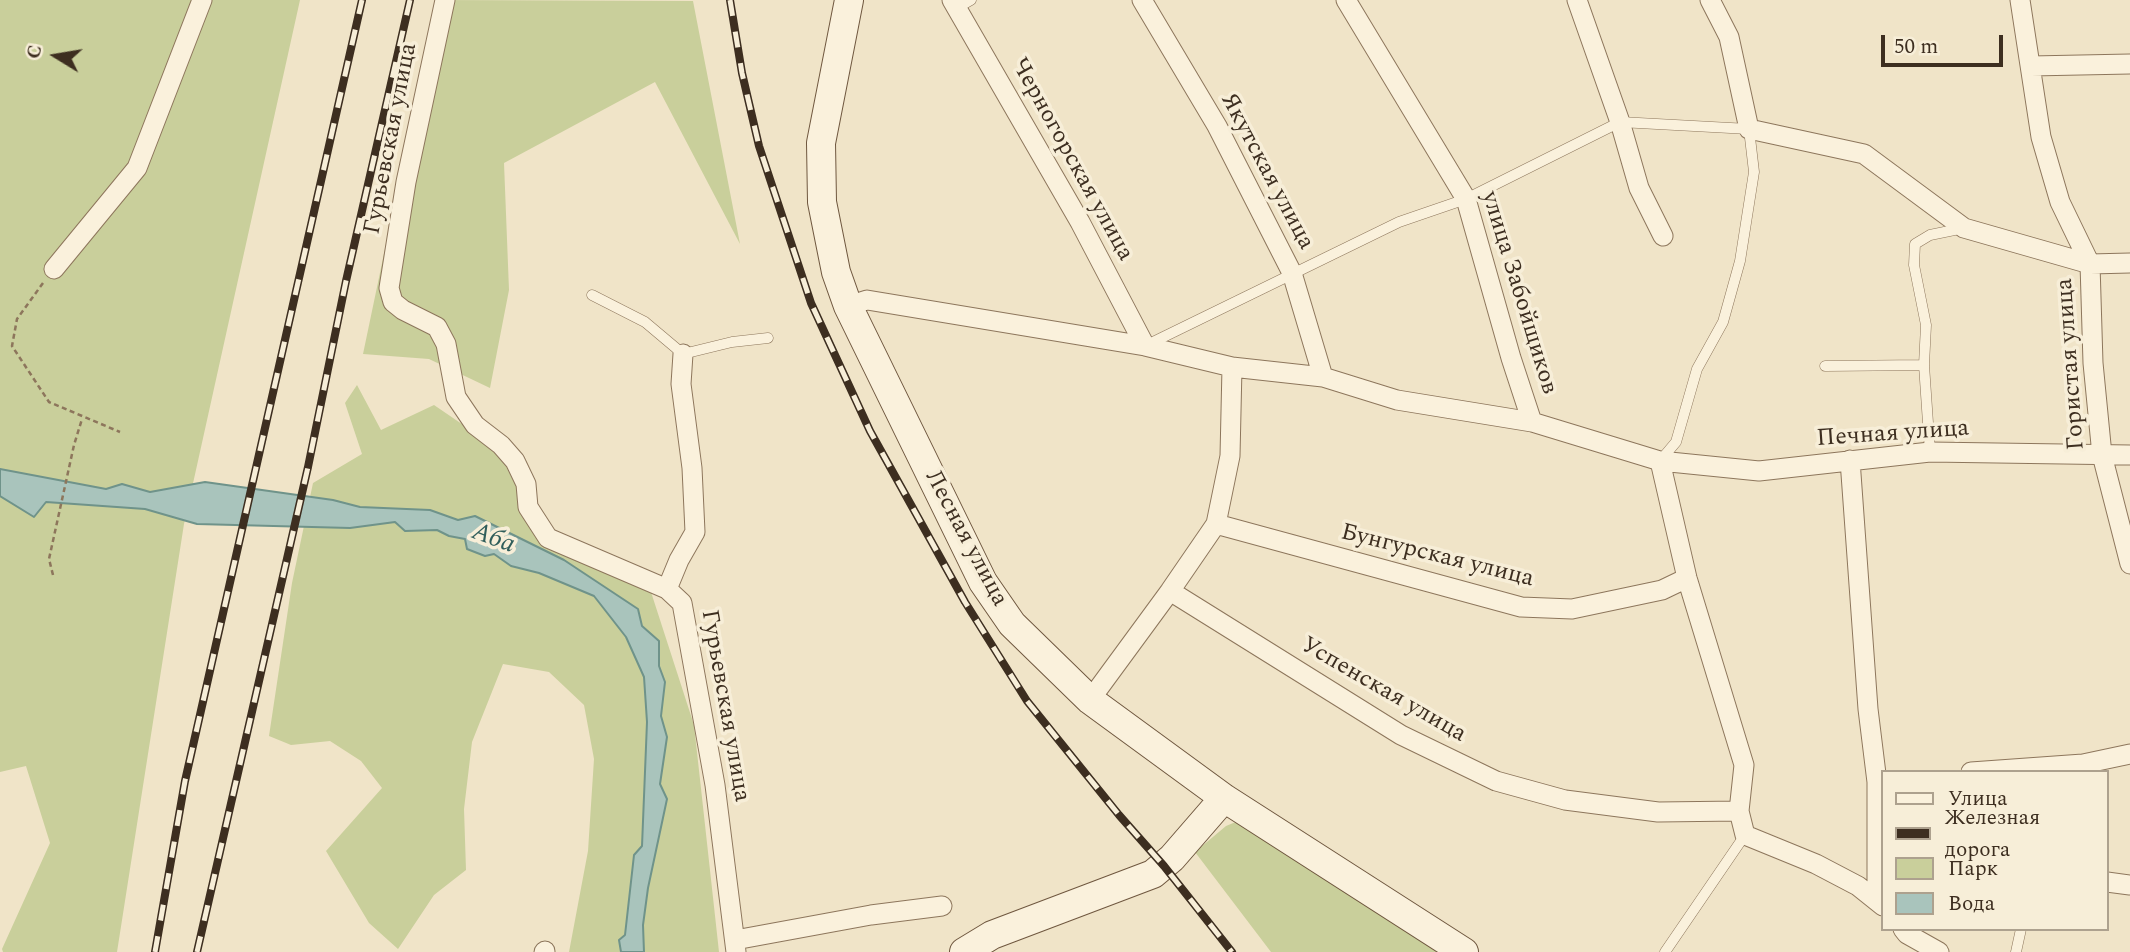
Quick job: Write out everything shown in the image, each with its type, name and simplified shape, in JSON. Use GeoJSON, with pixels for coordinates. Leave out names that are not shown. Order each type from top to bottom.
{"type":"FeatureCollection","features":[{"type":"Feature","properties":{"kind":"main road","name":"Лесная улица"},"geometry":{"type":"LineString","coordinates":[[849,0],[821,143],[822,202],[836,272],[848,306],[983,582],[1012,624],[1090,700],[1224,798],[1464,952]]}},
{"type":"Feature","properties":{"kind":"main road"},"geometry":{"type":"LineString","coordinates":[[964,952],[992,944],[1153,874],[1164,866],[1224,798]]}},
{"type":"Feature","properties":{"kind":"street"},"geometry":{"type":"LineString","coordinates":[[54,270],[137,168],[202,0]]}},
{"type":"Feature","properties":{"kind":"street","name":"Гурьевская улица"},"geometry":{"type":"LineString","coordinates":[[445,0],[406,182],[389,288],[393,302],[437,327],[446,344],[456,397],[475,425],[501,445],[515,461],[527,484],[528,508],[548,538],[667,589],[682,603],[715,785],[736,946]]}},
{"type":"Feature","properties":{"kind":"street","name":"Якутская улица"},"geometry":{"type":"LineString","coordinates":[[1142,0],[1217,126],[1292,273],[1323,377]]}},
{"type":"Feature","properties":{"kind":"street","name":"улица Забойщиков"},"geometry":{"type":"LineString","coordinates":[[1346,0],[1466,199],[1532,422]]}},
{"type":"Feature","properties":{"kind":"street"},"geometry":{"type":"LineString","coordinates":[[1577,0],[1620,122],[1639,188],[1662,236]]}},
{"type":"Feature","properties":{"kind":"street"},"geometry":{"type":"LineString","coordinates":[[1710,0],[1730,37],[1749,129],[1864,154],[1964,229],[2090,264],[2130,263]]}},
{"type":"Feature","properties":{"kind":"street","name":"Гористая улица"},"geometry":{"type":"LineString","coordinates":[[2020,0],[2041,137],[2060,202],[2090,264],[2093,363],[2102,455],[2130,564]]}},
{"type":"Feature","properties":{"kind":"street","name":"Черногорская улица"},"geometry":{"type":"LineString","coordinates":[[960,3],[1145,346]]}},
{"type":"Feature","properties":{"kind":"street"},"geometry":{"type":"LineString","coordinates":[[2031,66],[2130,64]]}},
{"type":"Feature","properties":{"kind":"street"},"geometry":{"type":"LineString","coordinates":[[848,306],[867,300],[1145,346],[1232,367],[1323,377],[1397,400],[1532,422],[1660,461],[1687,578],[1744,765],[1739,811],[1745,835],[1816,864],[1881,900],[1880,781],[1868,709],[1850,460]]}},
{"type":"Feature","properties":{"kind":"street","name":"Гурьевская улица"},"geometry":{"type":"LineString","coordinates":[[667,589],[695,532],[693,479],[681,384],[683,354]]}},
{"type":"Feature","properties":{"kind":"street"},"geometry":{"type":"LineString","coordinates":[[1090,700],[1216,524],[1230,456],[1232,367]]}},
{"type":"Feature","properties":{"kind":"street","name":"Печная улица"},"geometry":{"type":"LineString","coordinates":[[1660,461],[1759,471],[1930,452],[2130,455]]}},
{"type":"Feature","properties":{"kind":"street","name":"Бунгурская улица"},"geometry":{"type":"LineString","coordinates":[[1216,524],[1521,607],[1572,609],[1662,590],[1687,578]]}},
{"type":"Feature","properties":{"kind":"street","name":"Успенская улица"},"geometry":{"type":"LineString","coordinates":[[1170,591],[1401,735],[1496,781],[1565,800],[1658,812],[1739,811]]}},
{"type":"Feature","properties":{"kind":"street"},"geometry":{"type":"LineString","coordinates":[[1999,770],[2083,764],[2130,754]]}},
{"type":"Feature","properties":{"kind":"street"},"geometry":{"type":"LineString","coordinates":[[2109,882],[2130,885]]}},
{"type":"Feature","properties":{"kind":"street"},"geometry":{"type":"LineString","coordinates":[[736,946],[871,915],[942,906]]}},
{"type":"Feature","properties":{"kind":"street"},"geometry":{"type":"LineString","coordinates":[[1905,931],[1939,952]]}},
{"type":"Feature","properties":{"kind":"lane"},"geometry":{"type":"LineString","coordinates":[[1145,346],[1399,222],[1466,199],[1620,122],[1749,129],[1754,172],[1740,261],[1723,322],[1697,369],[1676,442],[1660,461]]}},
{"type":"Feature","properties":{"kind":"lane"},"geometry":{"type":"LineString","coordinates":[[1930,452],[1924,365],[1926,325],[1914,265],[1915,244],[1930,235],[1964,229]]}},
{"type":"Feature","properties":{"kind":"lane"},"geometry":{"type":"LineString","coordinates":[[592,295],[645,321],[683,354],[732,342],[768,338]]}},
{"type":"Feature","properties":{"kind":"lane"},"geometry":{"type":"LineString","coordinates":[[1825,366],[1924,365]]}},
{"type":"Feature","properties":{"kind":"lane"},"geometry":{"type":"LineString","coordinates":[[1665,952],[1745,835]]}},
{"type":"Feature","properties":{"kind":"lane"},"geometry":{"type":"LineString","coordinates":[[2016,952],[2021,931]]}},
{"type":"Feature","properties":{"kind":"path"},"geometry":{"type":"LineString","coordinates":[[54,270],[17,319],[12,346],[49,402],[120,432]]}},
{"type":"Feature","properties":{"kind":"path"},"geometry":{"type":"LineString","coordinates":[[53,575],[49,559],[82,418]]}},
{"type":"Feature","properties":{"kind":"green space"},"geometry":{"type":"Polygon","coordinates":[[[0,0],[300,0],[184,524],[117,952],[3,952],[2,949],[50,843],[26,766],[0,772],[0,0]]]}},
{"type":"Feature","properties":{"kind":"green space"},"geometry":{"type":"Polygon","coordinates":[[[437,0],[693,1],[740,244],[655,82],[504,163],[509,290],[490,388],[429,359],[363,354],[437,0]]]}},
{"type":"Feature","properties":{"kind":"green space"},"geometry":{"type":"Polygon","coordinates":[[[357,385],[381,430],[434,405],[475,433],[523,470],[529,522],[651,592],[694,725],[719,952],[569,952],[588,851],[594,759],[584,705],[549,672],[503,664],[472,742],[464,809],[466,870],[434,895],[398,949],[369,923],[326,851],[382,788],[361,761],[330,741],[291,745],[269,736],[292,583],[313,483],[362,454],[345,403],[357,385]]]}},
{"type":"Feature","properties":{"kind":"green space"},"geometry":{"type":"Polygon","coordinates":[[[1243,819],[1462,952],[1271,952],[1195,852],[1226,826],[1243,819]]]}},
{"type":"Feature","properties":{"kind":"water","name":"Аба"},"geometry":{"type":"Polygon","coordinates":[[[0,469],[106,489],[122,484],[150,492],[205,482],[333,500],[360,507],[430,510],[458,520],[475,516],[564,560],[638,609],[642,626],[659,641],[659,666],[665,682],[661,716],[667,737],[660,784],[667,799],[648,888],[643,925],[644,952],[621,952],[619,940],[625,935],[634,855],[642,846],[647,722],[644,677],[626,637],[594,596],[539,573],[511,566],[494,554],[485,556],[467,549],[465,539],[437,530],[405,531],[395,522],[350,528],[197,524],[145,509],[46,502],[34,517],[0,496],[0,469]]]}},
{"type":"Feature","properties":{"kind":"railway"},"geometry":{"type":"LineString","coordinates":[[155,952],[185,781],[362,0]]}},
{"type":"Feature","properties":{"kind":"railway"},"geometry":{"type":"LineString","coordinates":[[197,952],[308,467],[346,281],[410,0]]}},
{"type":"Feature","properties":{"kind":"railway"},"geometry":{"type":"LineString","coordinates":[[730,0],[742,73],[759,146],[811,303],[870,431],[965,602],[1027,701],[1232,952]]}}]}
